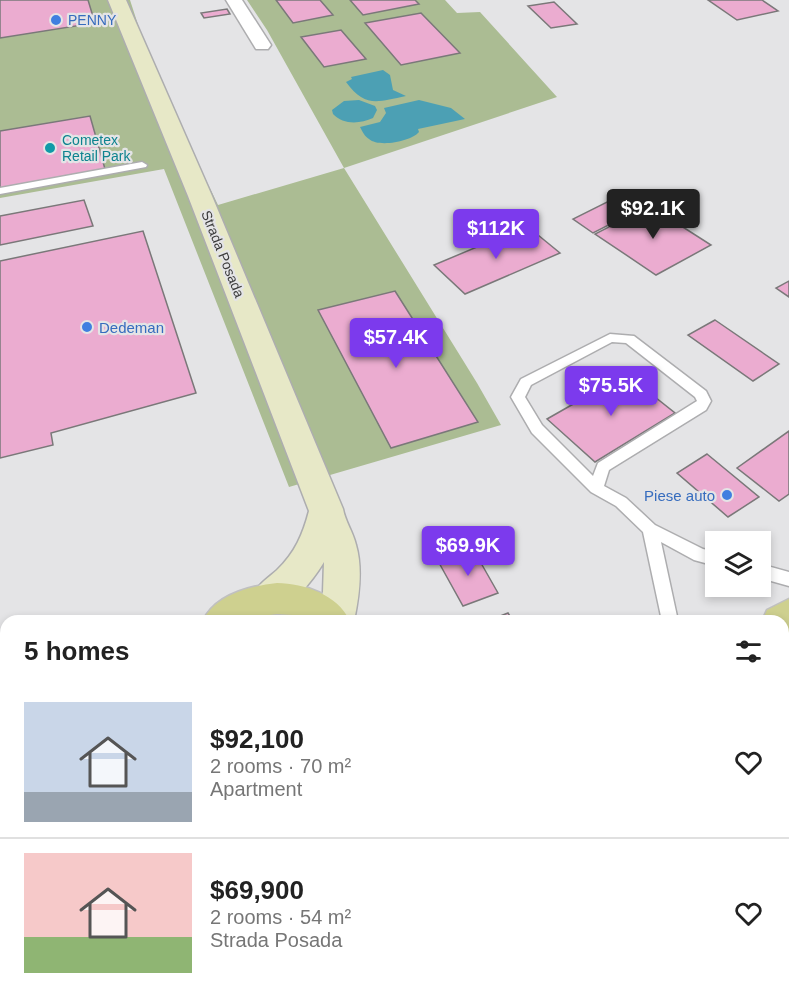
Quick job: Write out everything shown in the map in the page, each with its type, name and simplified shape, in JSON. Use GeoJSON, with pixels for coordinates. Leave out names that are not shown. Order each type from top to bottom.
{"type":"FeatureCollection","features":[{"type":"Feature","properties":{"kind":"main road"},"geometry":{"type":"LineString","coordinates":[[228,615],[250,603],[269,598],[289,598],[307,603],[326,615]]}},
{"type":"Feature","properties":{"kind":"street","name":"Strada Posada"},"geometry":{"type":"LineString","coordinates":[[117,0],[200,196],[339,544],[344,567],[343,590],[337,615]]}},
{"type":"Feature","properties":{"kind":"street"},"geometry":{"type":"LineString","coordinates":[[234,0],[262,45]]}},
{"type":"Feature","properties":{"kind":"street"},"geometry":{"type":"LineString","coordinates":[[269,598],[286,584],[308,560],[321,534],[326,509]]}},
{"type":"Feature","properties":{"kind":"lane"},"geometry":{"type":"LineString","coordinates":[[0,191],[142,165]]}},
{"type":"Feature","properties":{"kind":"lane"},"geometry":{"type":"LineString","coordinates":[[596,488],[603,467],[701,406],[704,401],[701,394],[628,339],[619,337],[610,338],[526,382],[518,397],[537,429],[596,488],[621,502],[650,529],[705,556]]}},
{"type":"Feature","properties":{"kind":"lane"},"geometry":{"type":"LineString","coordinates":[[650,529],[669,615]]}},
{"type":"Feature","properties":{"kind":"lane"},"geometry":{"type":"LineString","coordinates":[[771,574],[789,579]]}},
{"type":"Feature","properties":{"kind":"green space"},"geometry":{"type":"Polygon","coordinates":[[[0,0],[130,0],[152,68],[218,205],[344,168],[501,425],[289,487],[164,169],[0,198],[0,0]]]}},
{"type":"Feature","properties":{"kind":"green space"},"geometry":{"type":"Polygon","coordinates":[[[247,0],[445,0],[457,13],[480,12],[557,97],[344,168],[267,30],[247,0]]]}},
{"type":"Feature","properties":{"kind":"water"},"geometry":{"type":"Polygon","coordinates":[[[383,70],[390,75],[393,90],[406,96],[372,101],[359,96],[346,82],[352,79],[351,77],[383,70]]]}},
{"type":"Feature","properties":{"kind":"water"},"geometry":{"type":"Polygon","coordinates":[[[359,100],[375,106],[377,110],[373,118],[347,122],[333,114],[332,110],[344,101],[359,100]]]}},
{"type":"Feature","properties":{"kind":"water"},"geometry":{"type":"Polygon","coordinates":[[[419,100],[451,108],[465,119],[418,129],[419,132],[410,138],[387,143],[374,142],[365,135],[360,127],[380,122],[386,113],[384,108],[419,100]]]}},
{"type":"Feature","properties":{"kind":"building"},"geometry":{"type":"Polygon","coordinates":[[[0,0],[88,0],[95,23],[0,38],[0,0]]]}},
{"type":"Feature","properties":{"kind":"building"},"geometry":{"type":"Polygon","coordinates":[[[276,0],[320,0],[333,15],[293,23],[276,0]]]}},
{"type":"Feature","properties":{"kind":"building"},"geometry":{"type":"Polygon","coordinates":[[[350,0],[415,0],[419,4],[363,15],[350,0]]]}},
{"type":"Feature","properties":{"kind":"building"},"geometry":{"type":"Polygon","coordinates":[[[708,0],[762,0],[778,11],[737,20],[708,0]]]}},
{"type":"Feature","properties":{"kind":"building"},"geometry":{"type":"Polygon","coordinates":[[[554,2],[577,24],[551,28],[528,6],[554,2]]]}},
{"type":"Feature","properties":{"kind":"building"},"geometry":{"type":"Polygon","coordinates":[[[227,9],[230,14],[204,18],[201,13],[227,9]]]}},
{"type":"Feature","properties":{"kind":"building"},"geometry":{"type":"Polygon","coordinates":[[[421,13],[460,53],[401,65],[365,23],[421,13]]]}},
{"type":"Feature","properties":{"kind":"building"},"geometry":{"type":"Polygon","coordinates":[[[341,30],[366,59],[324,67],[301,37],[341,30]]]}},
{"type":"Feature","properties":{"kind":"building","name":"Cometex Retail Park"},"geometry":{"type":"Polygon","coordinates":[[[90,116],[105,169],[0,189],[0,131],[90,116]]]}},
{"type":"Feature","properties":{"kind":"building"},"geometry":{"type":"Polygon","coordinates":[[[627,192],[648,205],[593,233],[573,219],[627,192]]]}},
{"type":"Feature","properties":{"kind":"building"},"geometry":{"type":"Polygon","coordinates":[[[84,200],[93,226],[0,245],[0,216],[84,200]]]}},
{"type":"Feature","properties":{"kind":"building"},"geometry":{"type":"Polygon","coordinates":[[[650,206],[711,245],[656,275],[595,234],[650,206]]]}},
{"type":"Feature","properties":{"kind":"building"},"geometry":{"type":"Polygon","coordinates":[[[527,226],[560,253],[465,294],[434,265],[527,226]]]}},
{"type":"Feature","properties":{"kind":"building","name":"Dedeman"},"geometry":{"type":"Polygon","coordinates":[[[143,231],[196,393],[51,433],[53,445],[0,458],[0,261],[143,231]]]}},
{"type":"Feature","properties":{"kind":"building"},"geometry":{"type":"Polygon","coordinates":[[[789,281],[789,297],[776,288],[789,281]]]}},
{"type":"Feature","properties":{"kind":"building"},"geometry":{"type":"Polygon","coordinates":[[[395,291],[478,422],[391,448],[318,310],[395,291]]]}},
{"type":"Feature","properties":{"kind":"building"},"geometry":{"type":"Polygon","coordinates":[[[715,320],[779,364],[753,381],[688,335],[715,320]]]}},
{"type":"Feature","properties":{"kind":"building"},"geometry":{"type":"Polygon","coordinates":[[[626,374],[675,413],[595,462],[547,419],[626,374]]]}},
{"type":"Feature","properties":{"kind":"building"},"geometry":{"type":"Polygon","coordinates":[[[789,431],[789,494],[779,501],[737,468],[789,431]]]}},
{"type":"Feature","properties":{"kind":"building"},"geometry":{"type":"Polygon","coordinates":[[[707,454],[759,497],[728,517],[677,473],[707,454]]]}},
{"type":"Feature","properties":{"kind":"building"},"geometry":{"type":"Polygon","coordinates":[[[473,549],[498,593],[463,606],[438,561],[473,549]]]}},
{"type":"Feature","properties":{"kind":"place","name":"PENNY"},"geometry":{"type":"Point","coordinates":[56,20]}},
{"type":"Feature","properties":{"kind":"place","name":"Cometex Retail Park"},"geometry":{"type":"Point","coordinates":[50,148]}},
{"type":"Feature","properties":{"kind":"place","name":"Dedeman"},"geometry":{"type":"Point","coordinates":[87,327]}},
{"type":"Feature","properties":{"kind":"place","name":"Piese auto"},"geometry":{"type":"Point","coordinates":[727,495]}}]}
